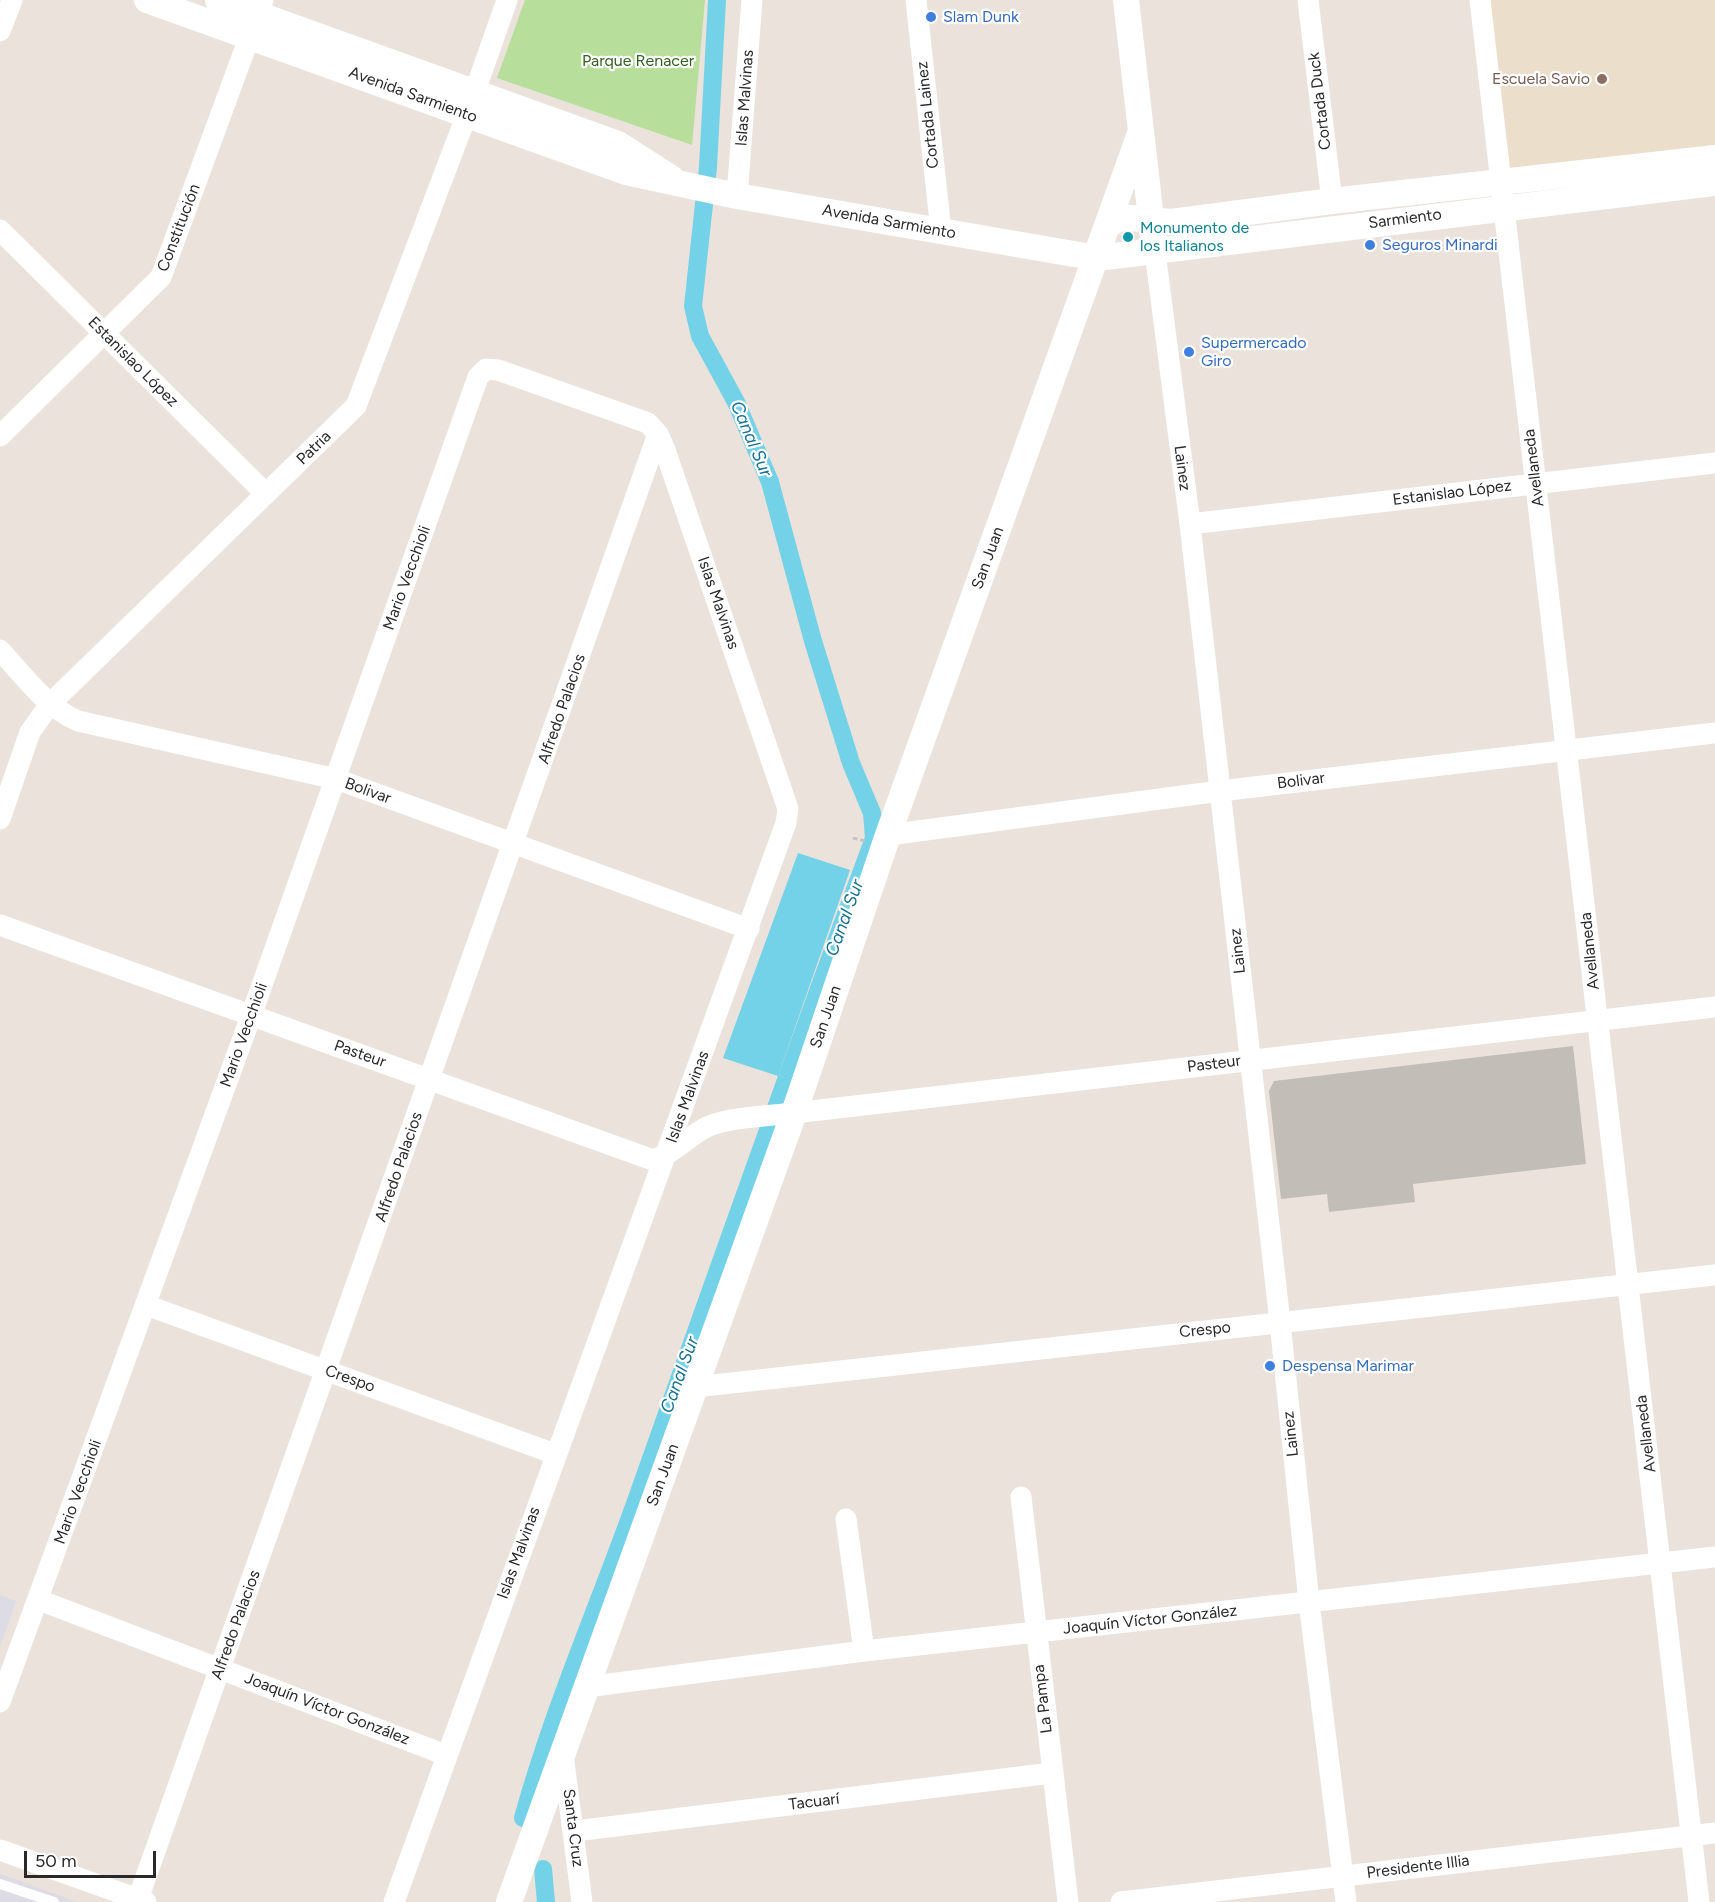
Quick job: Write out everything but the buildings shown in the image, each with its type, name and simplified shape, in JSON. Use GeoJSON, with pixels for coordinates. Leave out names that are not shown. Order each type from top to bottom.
{"type":"FeatureCollection","features":[{"type":"Feature","properties":{"kind":"street"},"geometry":{"type":"LineString","coordinates":[[0,31],[12,0]]}},
{"type":"Feature","properties":{"kind":"street","name":"Avenida Sarmiento"},"geometry":{"type":"LineString","coordinates":[[147,0],[257,17]]}},
{"type":"Feature","properties":{"kind":"street","name":"Avenida Sarmiento"},"geometry":{"type":"LineString","coordinates":[[218,0],[471,102],[626,172],[732,195],[1097,258]]}},
{"type":"Feature","properties":{"kind":"street","name":"Patria"},"geometry":{"type":"LineString","coordinates":[[0,819],[30,732],[50,704],[347,417],[362,396],[507,0]]}},
{"type":"Feature","properties":{"kind":"street","name":"Islas Malvinas"},"geometry":{"type":"LineString","coordinates":[[732,195],[753,0]]}},
{"type":"Feature","properties":{"kind":"street","name":"Cortada Lainez"},"geometry":{"type":"LineString","coordinates":[[916,0],[941,231]]}},
{"type":"Feature","properties":{"kind":"street","name":"Lainez"},"geometry":{"type":"LineString","coordinates":[[1126,0],[1151,220],[1190,524],[1280,1322],[1309,1602],[1346,1902]]}},
{"type":"Feature","properties":{"kind":"street","name":"Cortada Duck"},"geometry":{"type":"LineString","coordinates":[[1308,0],[1332,201]]}},
{"type":"Feature","properties":{"kind":"street","name":"Avellaneda"},"geometry":{"type":"LineString","coordinates":[[1480,0],[1699,1902]]}},
{"type":"Feature","properties":{"kind":"street","name":"Constitución"},"geometry":{"type":"LineString","coordinates":[[0,436],[161,277],[257,17]]}},
{"type":"Feature","properties":{"kind":"street","name":"San Juan"},"geometry":{"type":"LineString","coordinates":[[509,1902],[794,1113],[888,835],[1141,131]]}},
{"type":"Feature","properties":{"kind":"street","name":"Sarmiento"},"geometry":{"type":"LineString","coordinates":[[1097,258],[1155,252],[1175,246],[1715,158]]}},
{"type":"Feature","properties":{"kind":"street","name":"Sarmiento"},"geometry":{"type":"LineString","coordinates":[[1108,225],[1122,218],[1171,222],[1332,201],[1715,183]]}},
{"type":"Feature","properties":{"kind":"street","name":"Estanislao López"},"geometry":{"type":"LineString","coordinates":[[0,230],[266,494]]}},
{"type":"Feature","properties":{"kind":"street","name":"Mario Vecchioli"},"geometry":{"type":"LineString","coordinates":[[0,1702],[251,1016],[478,377],[486,369],[498,370],[648,423],[658,434]]}},
{"type":"Feature","properties":{"kind":"street","name":"Islas Malvinas"},"geometry":{"type":"LineString","coordinates":[[394,1902],[786,823],[788,809],[658,434]]}},
{"type":"Feature","properties":{"kind":"street","name":"Alfredo Palacios"},"geometry":{"type":"LineString","coordinates":[[142,1900],[220,1668],[515,844],[658,434]]}},
{"type":"Feature","properties":{"kind":"street","name":"Estanislao López"},"geometry":{"type":"LineString","coordinates":[[1190,524],[1715,463]]}},
{"type":"Feature","properties":{"kind":"street","name":"Bolivar"},"geometry":{"type":"LineString","coordinates":[[0,650],[50,704],[64,715],[78,721],[336,779],[749,929]]}},
{"type":"Feature","properties":{"kind":"street","name":"Bolivar"},"geometry":{"type":"LineString","coordinates":[[888,835],[1220,791],[1715,733]]}},
{"type":"Feature","properties":{"kind":"street","name":"Pasteur"},"geometry":{"type":"LineString","coordinates":[[0,925],[653,1160],[665,1157],[693,1134],[720,1124],[794,1113],[1715,1006]]}},
{"type":"Feature","properties":{"kind":"street"},"geometry":{"type":"LineString","coordinates":[[687,1098],[699,1118],[720,1124]]}},
{"type":"Feature","properties":{"kind":"street","name":"Crespo"},"geometry":{"type":"LineString","coordinates":[[695,1387],[1715,1275]]}},
{"type":"Feature","properties":{"kind":"street","name":"Crespo"},"geometry":{"type":"LineString","coordinates":[[146,1305],[555,1454]]}},
{"type":"Feature","properties":{"kind":"street","name":"La Pampa"},"geometry":{"type":"LineString","coordinates":[[1021,1497],[1068,1902]]}},
{"type":"Feature","properties":{"kind":"street"},"geometry":{"type":"LineString","coordinates":[[846,1519],[864,1652]]}},
{"type":"Feature","properties":{"kind":"street","name":"Joaquín Víctor González"},"geometry":{"type":"LineString","coordinates":[[586,1687],[864,1652],[1715,1557]]}},
{"type":"Feature","properties":{"kind":"street","name":"Joaquín Víctor González"},"geometry":{"type":"LineString","coordinates":[[39,1600],[446,1755]]}},
{"type":"Feature","properties":{"kind":"street","name":"Santa Cruz"},"geometry":{"type":"LineString","coordinates":[[563,1754],[575,1831],[582,1902]]}},
{"type":"Feature","properties":{"kind":"street","name":"Tacuarí"},"geometry":{"type":"LineString","coordinates":[[575,1831],[1052,1773]]}},
{"type":"Feature","properties":{"kind":"street","name":"Presidente Illia"},"geometry":{"type":"LineString","coordinates":[[1121,1902],[1715,1833]]}},
{"type":"Feature","properties":{"kind":"street"},"geometry":{"type":"LineString","coordinates":[[0,1850],[142,1900]]}},
{"type":"Feature","properties":{"kind":"lane"},"geometry":{"type":"LineString","coordinates":[[0,1884],[54,1902]]}},
{"type":"Feature","properties":{"kind":"shaded area","name":"Escuela Savio"},"geometry":{"type":"Polygon","coordinates":[[[1480,0],[1715,0],[1715,158],[1500,182],[1480,0]]]}},
{"type":"Feature","properties":{"kind":"shaded area"},"geometry":{"type":"Polygon","coordinates":[[[0,1595],[16,1601],[0,1648],[0,1595]]]}},
{"type":"Feature","properties":{"kind":"shaded area"},"geometry":{"type":"Polygon","coordinates":[[[0,1874],[77,1902],[0,1902],[0,1874]]]}},
{"type":"Feature","properties":{"kind":"green space","name":"Parque Renacer"},"geometry":{"type":"Polygon","coordinates":[[[525,0],[705,0],[692,145],[497,78],[525,0]]]}},
{"type":"Feature","properties":{"kind":"water"},"geometry":{"type":"Polygon","coordinates":[[[798,853],[850,870],[778,1076],[723,1058],[798,853]]]}},
{"type":"Feature","properties":{"kind":"waterway","name":"Canal Sur"},"geometry":{"type":"LineString","coordinates":[[523,1818],[562,1697],[637,1498],[874,838],[872,813],[851,763],[813,641],[770,482],[736,402],[700,336],[693,306],[708,167],[717,0]]}},
{"type":"Feature","properties":{"kind":"waterway","name":"Canal Sur"},"geometry":{"type":"LineString","coordinates":[[543,1869],[546,1902]]}},
{"type":"Feature","properties":{"kind":"place","name":"Slam Dunk"},"geometry":{"type":"Point","coordinates":[931,17]}},
{"type":"Feature","properties":{"kind":"place","name":"Escuela Savio"},"geometry":{"type":"Point","coordinates":[1602,79]}},
{"type":"Feature","properties":{"kind":"place","name":"Monumento de los Italianos"},"geometry":{"type":"Point","coordinates":[1128,237]}},
{"type":"Feature","properties":{"kind":"place","name":"Seguros Minardi"},"geometry":{"type":"Point","coordinates":[1370,245]}},
{"type":"Feature","properties":{"kind":"place","name":"Supermercado Giro"},"geometry":{"type":"Point","coordinates":[1189,352]}},
{"type":"Feature","properties":{"kind":"place","name":"Despensa Marimar"},"geometry":{"type":"Point","coordinates":[1270,1366]}}]}
